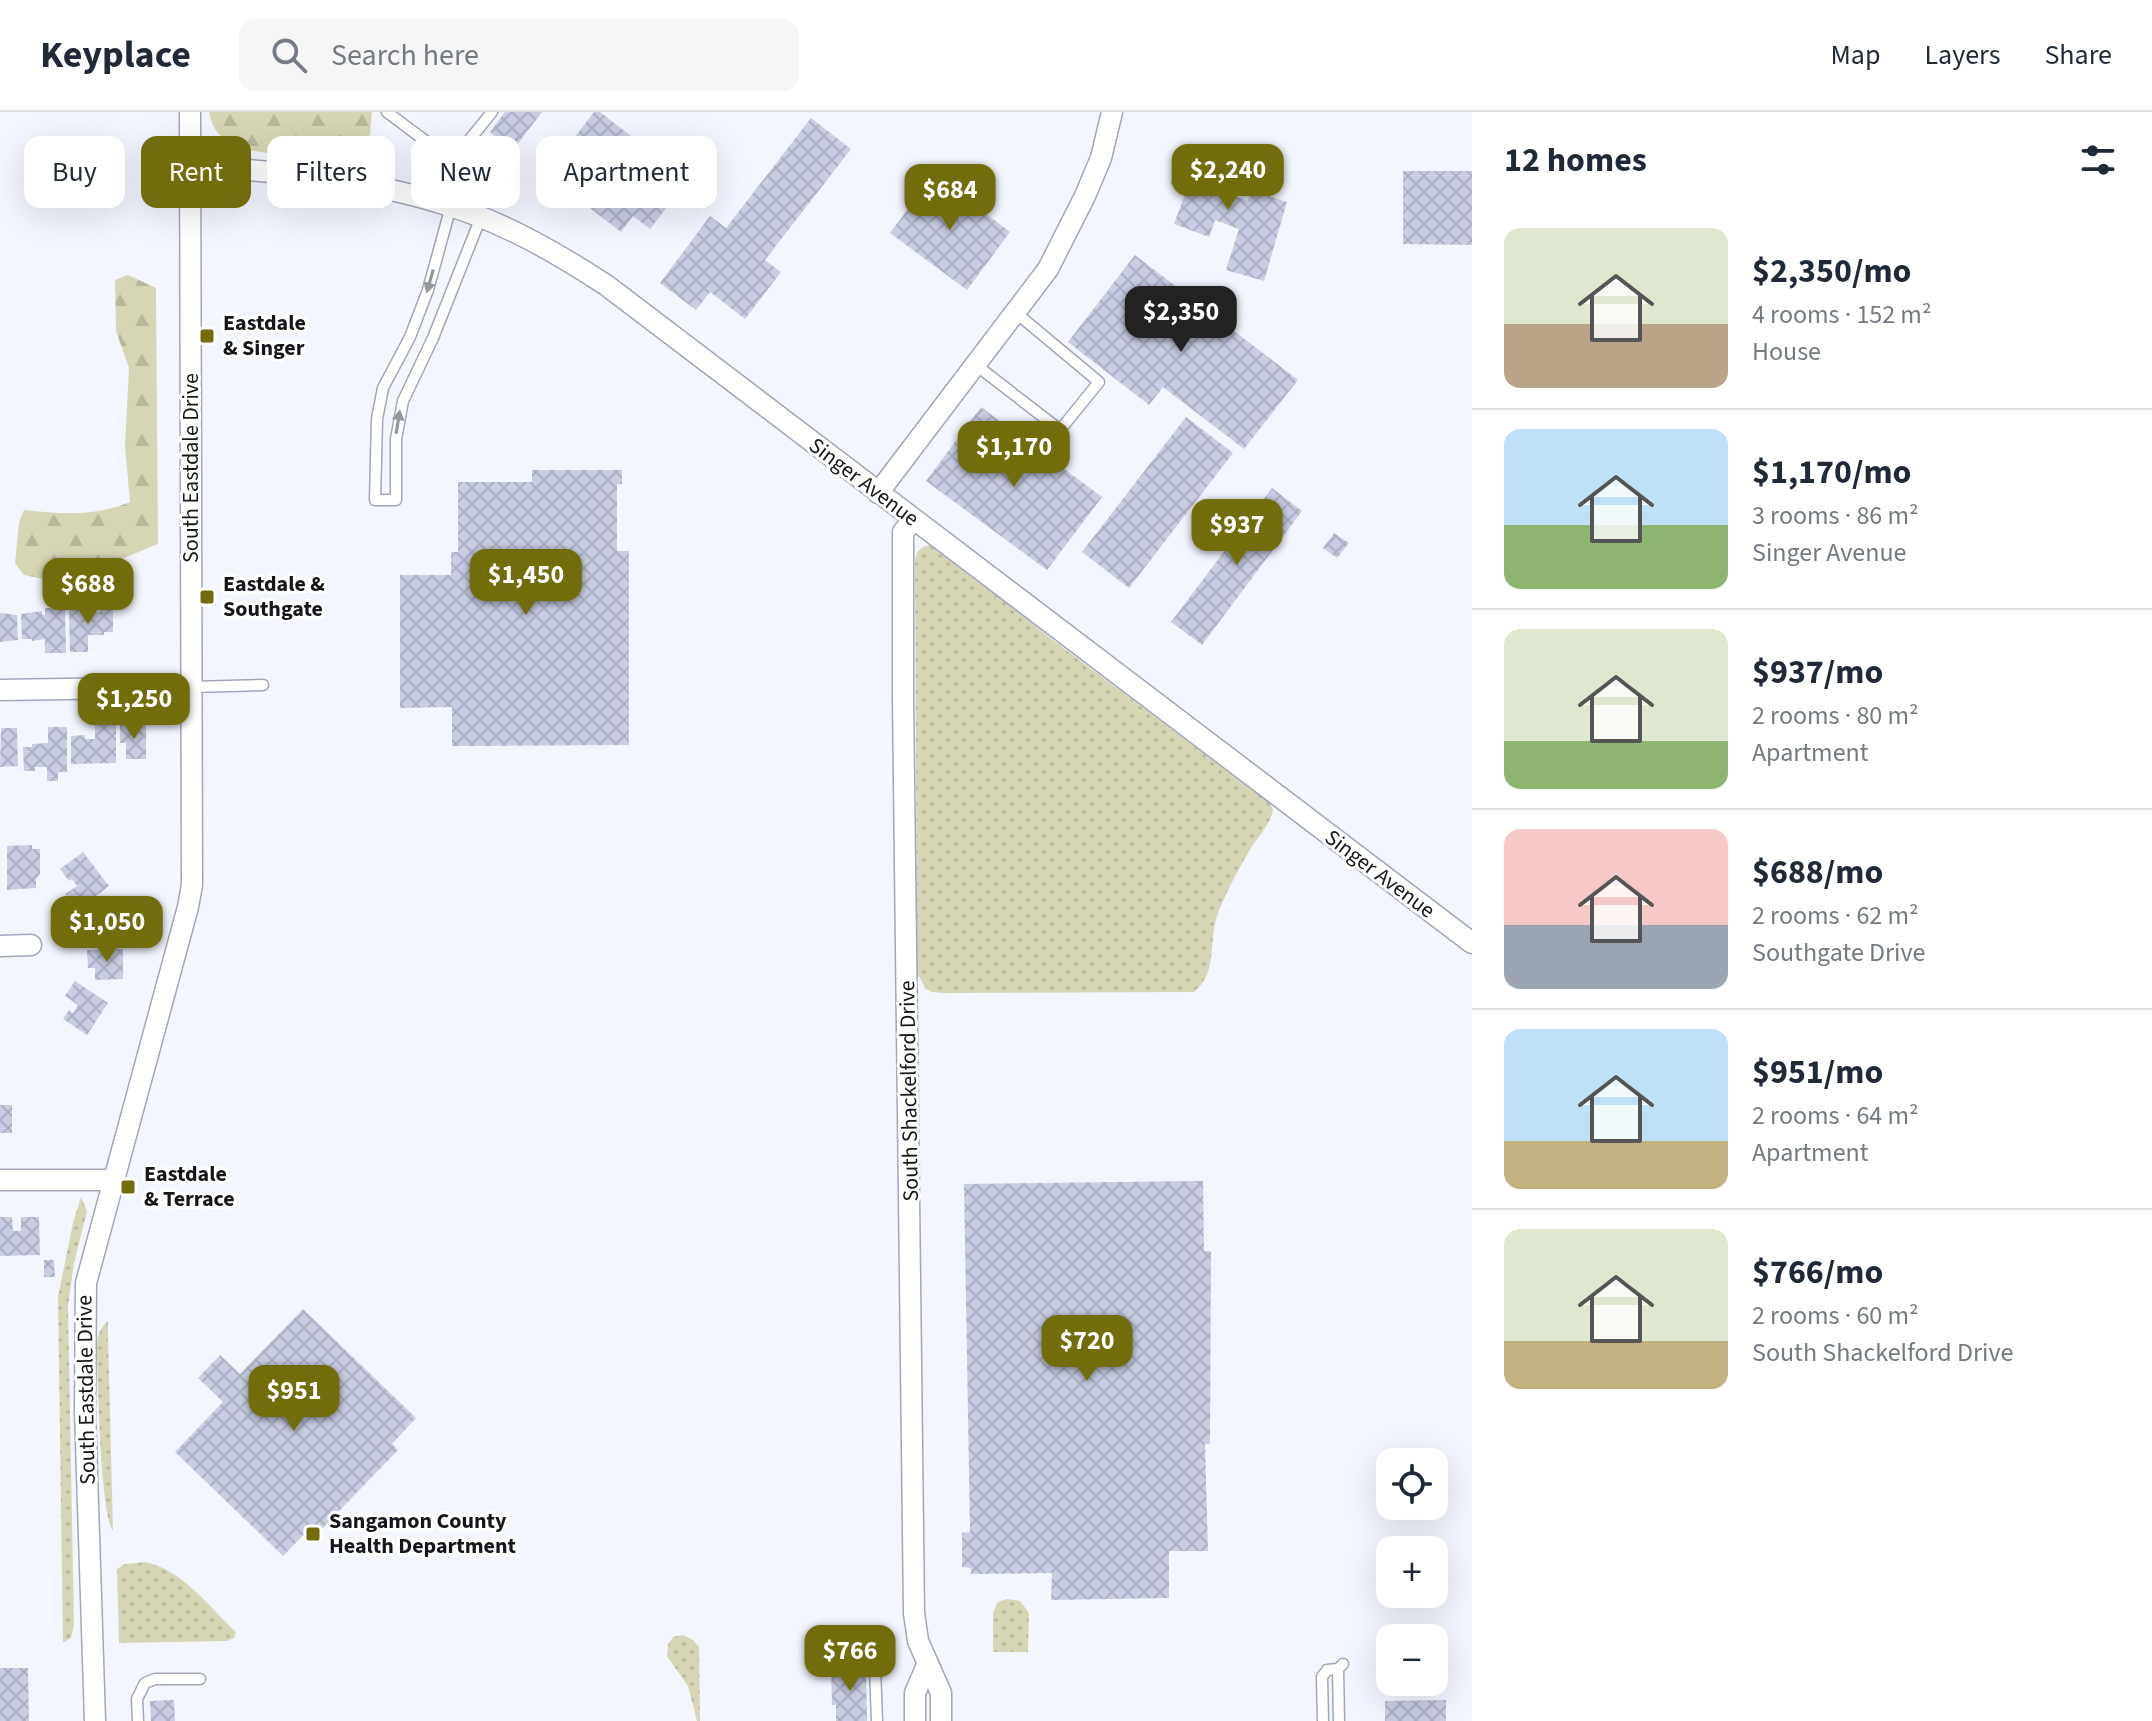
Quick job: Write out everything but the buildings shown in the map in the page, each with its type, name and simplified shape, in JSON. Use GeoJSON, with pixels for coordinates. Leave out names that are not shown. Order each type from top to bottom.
{"type":"FeatureCollection","features":[{"type":"Feature","properties":{"kind":"street","name":"South Eastdale Drive"},"geometry":{"type":"LineString","coordinates":[[190,112],[190,136]]}},
{"type":"Feature","properties":{"kind":"street"},"geometry":{"type":"LineString","coordinates":[[878,493],[1048,269],[1101,158],[1112,112]]}},
{"type":"Feature","properties":{"kind":"street","name":"Singer Avenue"},"geometry":{"type":"LineString","coordinates":[[251,172],[378,187],[411,196]]}},
{"type":"Feature","properties":{"kind":"street","name":"South Eastdale Drive"},"geometry":{"type":"LineString","coordinates":[[95,1721],[84,1303],[86,1283],[190,896],[193,851],[191,208]]}},
{"type":"Feature","properties":{"kind":"street","name":"Singer Avenue"},"geometry":{"type":"LineString","coordinates":[[455,208],[532,240],[606,285],[1472,943]]}},
{"type":"Feature","properties":{"kind":"street","name":"South Shackelford Drive"},"geometry":{"type":"LineString","coordinates":[[914,519],[903,532],[912,1543],[915,1627],[927,1665],[941,1693],[941,1721]]}},
{"type":"Feature","properties":{"kind":"street"},"geometry":{"type":"LineString","coordinates":[[0,690],[192,687]]}},
{"type":"Feature","properties":{"kind":"street"},"geometry":{"type":"LineString","coordinates":[[0,946],[31,945]]}},
{"type":"Feature","properties":{"kind":"street"},"geometry":{"type":"LineString","coordinates":[[0,1180],[112,1180]]}},
{"type":"Feature","properties":{"kind":"street"},"geometry":{"type":"LineString","coordinates":[[915,1721],[915,1693],[927,1665]]}},
{"type":"Feature","properties":{"kind":"lane"},"geometry":{"type":"LineString","coordinates":[[387,112],[419,136]]}},
{"type":"Feature","properties":{"kind":"lane"},"geometry":{"type":"LineString","coordinates":[[472,136],[492,112]]}},
{"type":"Feature","properties":{"kind":"lane"},"geometry":{"type":"LineString","coordinates":[[443,208],[428,290],[410,337],[383,388],[377,419],[375,500],[396,500],[396,439],[403,401],[433,338],[481,217]]}},
{"type":"Feature","properties":{"kind":"lane"},"geometry":{"type":"LineString","coordinates":[[976,365],[1060,430],[1099,382],[1015,312]]}},
{"type":"Feature","properties":{"kind":"lane"},"geometry":{"type":"LineString","coordinates":[[192,687],[263,685]]}},
{"type":"Feature","properties":{"kind":"lane"},"geometry":{"type":"LineString","coordinates":[[874,1641],[877,1721]]}},
{"type":"Feature","properties":{"kind":"lane"},"geometry":{"type":"LineString","coordinates":[[1323,1721],[1318,1678],[1327,1670],[1340,1667],[1339,1721]]}},
{"type":"Feature","properties":{"kind":"lane"},"geometry":{"type":"LineString","coordinates":[[138,1721],[137,1699],[145,1683],[155,1679],[200,1679]]}},
{"type":"Feature","properties":{"kind":"green space"},"geometry":{"type":"Polygon","coordinates":[[[209,112],[372,112],[369,136],[267,136],[267,153],[251,150],[251,136],[221,136],[209,112]]]}},
{"type":"Feature","properties":{"kind":"green space"},"geometry":{"type":"Polygon","coordinates":[[[128,275],[156,288],[158,544],[112,563],[70,568],[44,579],[24,575],[15,563],[19,522],[24,510],[90,512],[130,502],[125,446],[129,368],[116,331],[115,280],[128,275]]]}},
{"type":"Feature","properties":{"kind":"green space"},"geometry":{"type":"Polygon","coordinates":[[[930,545],[946,554],[1054,641],[1270,803],[1273,810],[1269,820],[1241,865],[1217,916],[1209,967],[1202,984],[1194,992],[942,993],[926,989],[917,973],[915,559],[920,549],[930,545]]]}},
{"type":"Feature","properties":{"kind":"green space"},"geometry":{"type":"Polygon","coordinates":[[[81,1197],[87,1211],[74,1263],[68,1306],[74,1626],[71,1638],[63,1643],[58,1297],[81,1197]]]}},
{"type":"Feature","properties":{"kind":"green space"},"geometry":{"type":"Polygon","coordinates":[[[108,1321],[113,1531],[103,1477],[97,1361],[99,1334],[108,1321]]]}},
{"type":"Feature","properties":{"kind":"green space"},"geometry":{"type":"Polygon","coordinates":[[[145,1562],[159,1566],[195,1591],[236,1632],[234,1638],[227,1641],[119,1643],[117,1569],[125,1564],[145,1562]]]}},
{"type":"Feature","properties":{"kind":"green space"},"geometry":{"type":"Polygon","coordinates":[[[1007,1599],[1020,1601],[1029,1613],[1028,1652],[993,1652],[993,1613],[998,1602],[1007,1599]]]}},
{"type":"Feature","properties":{"kind":"green space"},"geometry":{"type":"Polygon","coordinates":[[[683,1635],[699,1647],[700,1721],[697,1721],[688,1686],[667,1656],[673,1637],[683,1635]]]}},
{"type":"Feature","properties":{"kind":"place","name":"Eastdale & Singer"},"geometry":{"type":"Point","coordinates":[207,336]}},
{"type":"Feature","properties":{"kind":"place","name":"Eastdale & Southgate"},"geometry":{"type":"Point","coordinates":[207,597]}},
{"type":"Feature","properties":{"kind":"place","name":"Eastdale & Terrace"},"geometry":{"type":"Point","coordinates":[128,1187]}},
{"type":"Feature","properties":{"kind":"place","name":"Sangamon County Health Department"},"geometry":{"type":"Point","coordinates":[313,1534]}}]}
